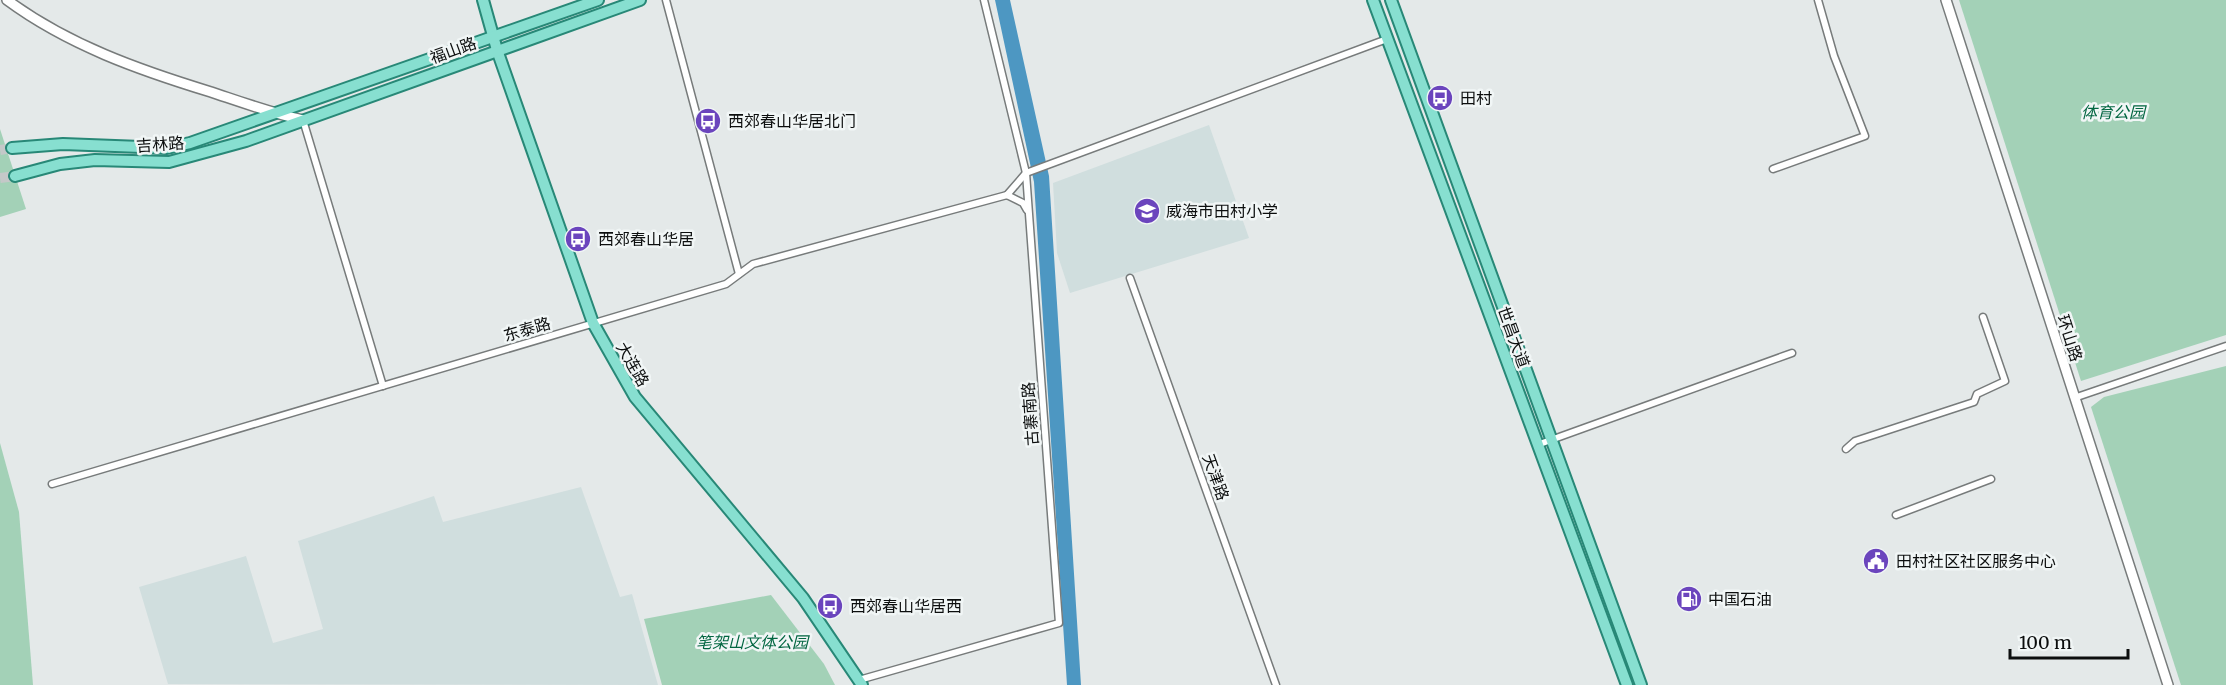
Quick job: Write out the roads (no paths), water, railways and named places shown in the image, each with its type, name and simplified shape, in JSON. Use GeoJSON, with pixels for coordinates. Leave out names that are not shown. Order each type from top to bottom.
{"type":"FeatureCollection","features":[{"type":"Feature","properties":{"kind":"main road"},"geometry":{"type":"LineString","coordinates":[[7,0],[32,19],[129,67],[276,114],[303,120]]}},
{"type":"Feature","properties":{"kind":"main road","name":"大连路"},"geometry":{"type":"LineString","coordinates":[[483,0],[497,50],[593,323],[635,397],[803,598],[860,682]]}},
{"type":"Feature","properties":{"kind":"main road","name":"福山路"},"geometry":{"type":"LineString","coordinates":[[276,114],[598,0]]}},
{"type":"Feature","properties":{"kind":"main road","name":"福山路"},"geometry":{"type":"LineString","coordinates":[[303,120],[640,0]]}},
{"type":"Feature","properties":{"kind":"main road","name":"世昌大道"},"geometry":{"type":"LineString","coordinates":[[1373,0],[1626,685]]}},
{"type":"Feature","properties":{"kind":"main road","name":"世昌大道"},"geometry":{"type":"LineString","coordinates":[[1391,0],[1641,685]]}},
{"type":"Feature","properties":{"kind":"main road","name":"环山路"},"geometry":{"type":"LineString","coordinates":[[1946,0],[2073,398],[2168,685]]}},
{"type":"Feature","properties":{"kind":"main road","name":"吉林路"},"geometry":{"type":"LineString","coordinates":[[12,148],[63,144],[167,148],[190,143],[276,114]]}},
{"type":"Feature","properties":{"kind":"main road","name":"吉林路"},"geometry":{"type":"LineString","coordinates":[[15,176],[60,164],[95,160],[169,162],[236,144],[303,120]]}},
{"type":"Feature","properties":{"kind":"street"},"geometry":{"type":"LineString","coordinates":[[666,0],[739,274]]}},
{"type":"Feature","properties":{"kind":"street","name":"古寨南路"},"geometry":{"type":"LineString","coordinates":[[860,682],[1059,623],[1029,213],[1028,172],[984,0]]}},
{"type":"Feature","properties":{"kind":"street"},"geometry":{"type":"LineString","coordinates":[[1773,169],[1865,136],[1834,56],[1818,0]]}},
{"type":"Feature","properties":{"kind":"street"},"geometry":{"type":"LineString","coordinates":[[1029,213],[1023,203],[1007,195],[1028,172],[1387,39]]}},
{"type":"Feature","properties":{"kind":"street"},"geometry":{"type":"LineString","coordinates":[[303,120],[383,386]]}},
{"type":"Feature","properties":{"kind":"street","name":"东泰路"},"geometry":{"type":"LineString","coordinates":[[52,483],[726,284],[753,264],[1007,195]]}},
{"type":"Feature","properties":{"kind":"street","name":"天津路"},"geometry":{"type":"LineString","coordinates":[[1130,278],[1276,685]]}},
{"type":"Feature","properties":{"kind":"street"},"geometry":{"type":"LineString","coordinates":[[1846,449],[1855,441],[1974,402],[1977,394],[2005,381],[1983,317]]}},
{"type":"Feature","properties":{"kind":"street"},"geometry":{"type":"LineString","coordinates":[[2073,398],[2226,346]]}},
{"type":"Feature","properties":{"kind":"street"},"geometry":{"type":"LineString","coordinates":[[1537,445],[1792,353]]}},
{"type":"Feature","properties":{"kind":"street"},"geometry":{"type":"LineString","coordinates":[[1896,515],[1990,479]]}},
{"type":"Feature","properties":{"kind":"water"},"geometry":{"type":"Polygon","coordinates":[[[995,0],[1010,0],[1049,176],[1081,685],[1067,685],[1034,182],[995,0]]]}},
{"type":"Feature","properties":{"kind":"tunnel"},"geometry":{"type":"LineString","coordinates":[[0,150],[12,148]]}},
{"type":"Feature","properties":{"kind":"tunnel"},"geometry":{"type":"LineString","coordinates":[[0,178],[15,176]]}},
{"type":"Feature","properties":{"kind":"place","name":"田村"},"geometry":{"type":"Point","coordinates":[1440,98]}},
{"type":"Feature","properties":{"kind":"place","name":"西郊春山华居北门"},"geometry":{"type":"Point","coordinates":[708,121]}},
{"type":"Feature","properties":{"kind":"place","name":"威海市田村小学"},"geometry":{"type":"Point","coordinates":[1147,211]}},
{"type":"Feature","properties":{"kind":"place","name":"西郊春山华居"},"geometry":{"type":"Point","coordinates":[578,239]}},
{"type":"Feature","properties":{"kind":"place","name":"田村社区社区服务中心"},"geometry":{"type":"Point","coordinates":[1876,561]}},
{"type":"Feature","properties":{"kind":"place","name":"中国石油"},"geometry":{"type":"Point","coordinates":[1689,599]}},
{"type":"Feature","properties":{"kind":"place","name":"西郊春山华居西"},"geometry":{"type":"Point","coordinates":[830,606]}},
{"type":"Feature","properties":{"kind":"park label","name":"体育公园"},"geometry":{"type":"Point","coordinates":[2113,112]}},
{"type":"Feature","properties":{"kind":"park label","name":"笔架山文体公园"},"geometry":{"type":"Point","coordinates":[752,642]}}]}
